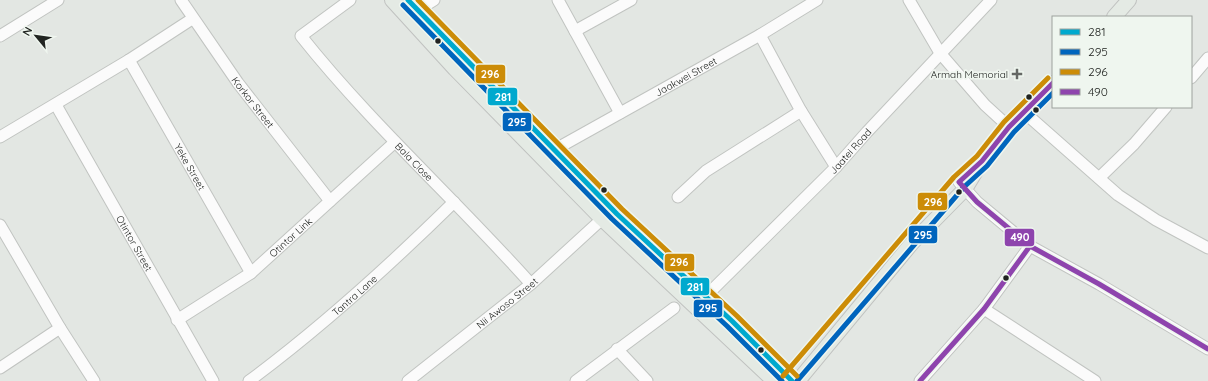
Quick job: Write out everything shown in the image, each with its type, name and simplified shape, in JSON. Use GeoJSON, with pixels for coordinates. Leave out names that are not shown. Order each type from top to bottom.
{"type":"FeatureCollection","features":[{"type":"Feature","properties":{"kind":"main road"},"geometry":{"type":"LineString","coordinates":[[392,0],[455,69],[602,219],[774,381]]}},
{"type":"Feature","properties":{"kind":"main road"},"geometry":{"type":"LineString","coordinates":[[1115,16],[1129,0]]}},
{"type":"Feature","properties":{"kind":"main road"},"geometry":{"type":"LineString","coordinates":[[413,5],[554,150],[792,380],[962,186],[1010,127],[1052,84]]}},
{"type":"Feature","properties":{"kind":"street"},"geometry":{"type":"LineString","coordinates":[[0,36],[58,0]]}},
{"type":"Feature","properties":{"kind":"street","name":"Korkor Street"},"geometry":{"type":"LineString","coordinates":[[181,0],[192,19],[238,83],[330,201]]}},
{"type":"Feature","properties":{"kind":"street","name":"Bala Close"},"geometry":{"type":"LineString","coordinates":[[350,0],[301,36],[321,61],[395,142],[486,234],[531,284]]}},
{"type":"Feature","properties":{"kind":"street"},"geometry":{"type":"LineString","coordinates":[[413,5],[434,0]]}},
{"type":"Feature","properties":{"kind":"street"},"geometry":{"type":"LineString","coordinates":[[558,0],[620,113]]}},
{"type":"Feature","properties":{"kind":"street"},"geometry":{"type":"LineString","coordinates":[[575,31],[631,0]]}},
{"type":"Feature","properties":{"kind":"street","name":"Jaakwei Street"},"geometry":{"type":"LineString","coordinates":[[554,150],[760,35],[817,0]]}},
{"type":"Feature","properties":{"kind":"street"},"geometry":{"type":"LineString","coordinates":[[909,0],[940,53],[985,105],[1010,127]]}},
{"type":"Feature","properties":{"kind":"street","name":"Jaatei Road"},"geometry":{"type":"LineString","coordinates":[[705,297],[836,167],[940,53],[991,0]]}},
{"type":"Feature","properties":{"kind":"street"},"geometry":{"type":"LineString","coordinates":[[0,137],[56,105],[192,19]]}},
{"type":"Feature","properties":{"kind":"street"},"geometry":{"type":"LineString","coordinates":[[760,35],[801,110],[836,167]]}},
{"type":"Feature","properties":{"kind":"street"},"geometry":{"type":"LineString","coordinates":[[1192,77],[1208,58]]}},
{"type":"Feature","properties":{"kind":"street","name":"Yeke Street"},"geometry":{"type":"LineString","coordinates":[[129,60],[251,273]]}},
{"type":"Feature","properties":{"kind":"street","name":"Otintor Street"},"geometry":{"type":"LineString","coordinates":[[56,105],[213,381]]}},
{"type":"Feature","properties":{"kind":"street"},"geometry":{"type":"LineString","coordinates":[[1099,178],[1134,144],[1165,108]]}},
{"type":"Feature","properties":{"kind":"street"},"geometry":{"type":"LineString","coordinates":[[678,197],[706,171],[801,110]]}},
{"type":"Feature","properties":{"kind":"street"},"geometry":{"type":"LineString","coordinates":[[1025,113],[1118,195],[1138,209],[1208,248]]}},
{"type":"Feature","properties":{"kind":"street","name":"Otintor Link"},"geometry":{"type":"LineString","coordinates":[[177,320],[251,273],[395,142]]}},
{"type":"Feature","properties":{"kind":"street"},"geometry":{"type":"LineString","coordinates":[[962,186],[1004,227],[1030,246],[1099,284],[1208,349]]}},
{"type":"Feature","properties":{"kind":"street","name":"Tantra Lane"},"geometry":{"type":"LineString","coordinates":[[248,381],[286,353],[361,290],[410,246],[454,202]]}},
{"type":"Feature","properties":{"kind":"street","name":"Nii Awoso Street"},"geometry":{"type":"LineString","coordinates":[[408,381],[531,284],[602,219]]}},
{"type":"Feature","properties":{"kind":"street"},"geometry":{"type":"LineString","coordinates":[[0,225],[60,328],[94,381]]}},
{"type":"Feature","properties":{"kind":"street"},"geometry":{"type":"LineString","coordinates":[[924,380],[984,309],[1030,246]]}},
{"type":"Feature","properties":{"kind":"street"},"geometry":{"type":"LineString","coordinates":[[576,381],[674,308]]}},
{"type":"Feature","properties":{"kind":"street"},"geometry":{"type":"LineString","coordinates":[[984,309],[1095,381]]}},
{"type":"Feature","properties":{"kind":"street"},"geometry":{"type":"LineString","coordinates":[[0,368],[60,328]]}},
{"type":"Feature","properties":{"kind":"street"},"geometry":{"type":"LineString","coordinates":[[617,349],[647,381]]}},
{"type":"Feature","properties":{"kind":"transit line","name":"281"},"geometry":{"type":"LineString","coordinates":[[408,0],[617,214],[732,321],[792,381]]}},
{"type":"Feature","properties":{"kind":"transit line","name":"296"},"geometry":{"type":"LineString","coordinates":[[418,0],[622,209],[737,316],[797,376]]}},
{"type":"Feature","properties":{"kind":"transit line","name":"295"},"geometry":{"type":"LineString","coordinates":[[403,5],[612,219],[727,326],[782,381]]}},
{"type":"Feature","properties":{"kind":"transit line","name":"296"},"geometry":{"type":"LineString","coordinates":[[783,376],[954,177],[977,156],[1004,122],[1048,78]]}},
{"type":"Feature","properties":{"kind":"transit line","name":"490"},"geometry":{"type":"LineString","coordinates":[[1052,84],[1009,127],[982,161],[959,182],[977,202],[1030,246],[1099,284],[1208,349]]}},
{"type":"Feature","properties":{"kind":"transit line","name":"295"},"geometry":{"type":"LineString","coordinates":[[797,381],[964,187],[987,166],[1014,132],[1052,94]]}},
{"type":"Feature","properties":{"kind":"transit line","name":"490"},"geometry":{"type":"LineString","coordinates":[[920,381],[984,309],[1030,246]]}},
{"type":"Feature","properties":{"kind":"place","name":"Armah Memorial"},"geometry":{"type":"Point","coordinates":[1017,74]}}]}
